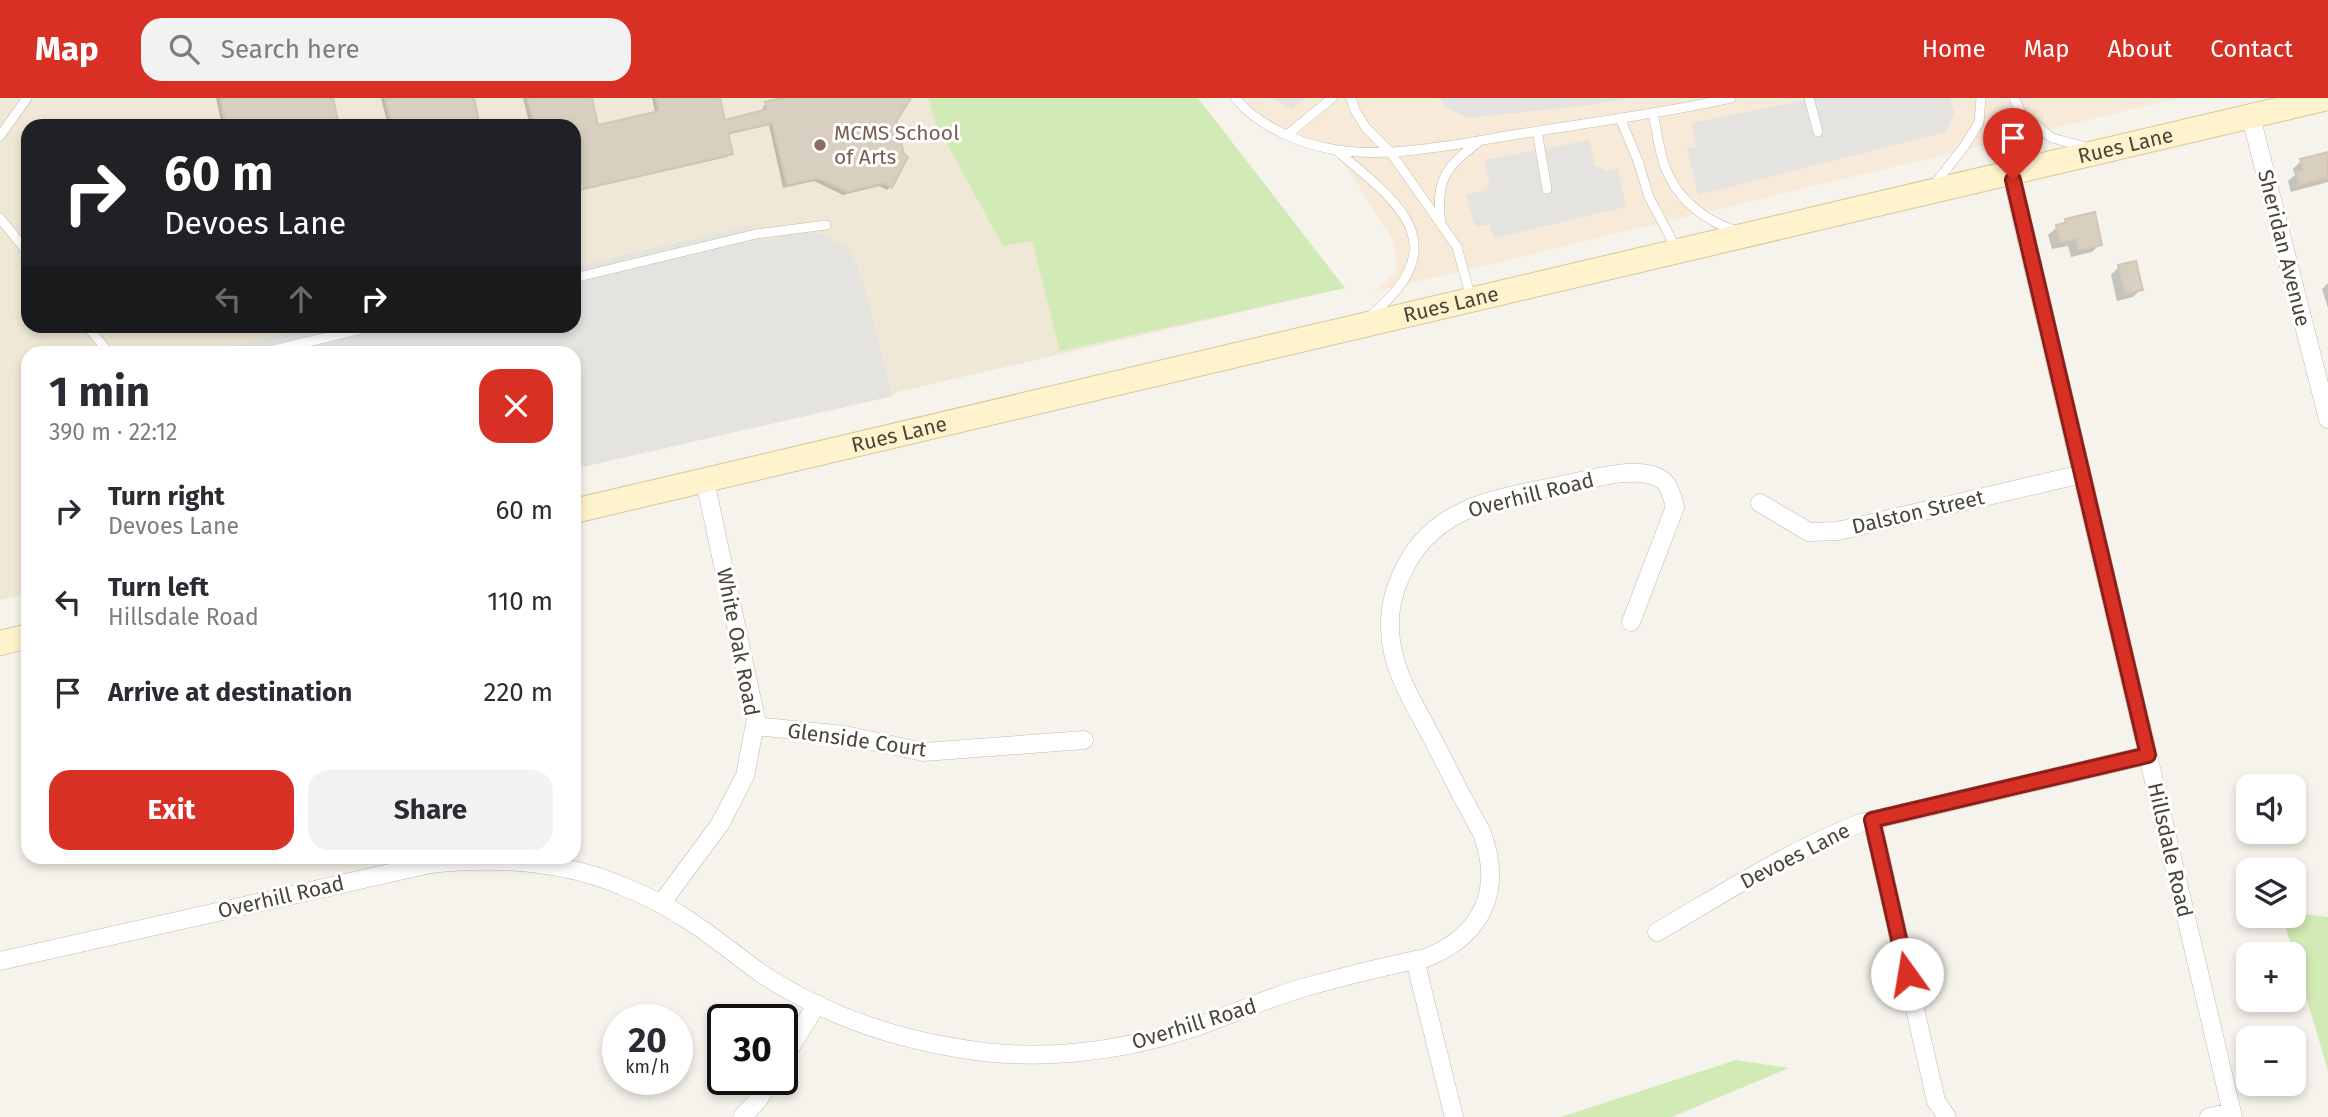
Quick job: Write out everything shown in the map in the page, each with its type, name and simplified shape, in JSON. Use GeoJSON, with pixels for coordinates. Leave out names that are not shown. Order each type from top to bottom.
{"type":"FeatureCollection","features":[{"type":"Feature","properties":{"kind":"main road","name":"Rues Lane"},"geometry":{"type":"LineString","coordinates":[[581,510],[2328,98]]}},
{"type":"Feature","properties":{"kind":"main road"},"geometry":{"type":"LineString","coordinates":[[0,642],[21,638]]}},
{"type":"Feature","properties":{"kind":"street","name":"Sheridan Avenue"},"geometry":{"type":"LineString","coordinates":[[2251,117],[2328,419]]}},
{"type":"Feature","properties":{"kind":"street","name":"Hillsdale Road"},"geometry":{"type":"LineString","coordinates":[[2011,173],[2232,1114]]}},
{"type":"Feature","properties":{"kind":"street","name":"Overhill Road"},"geometry":{"type":"LineString","coordinates":[[546,864],[620,885],[661,904],[689,920],[765,976],[858,1022],[959,1049],[1011,1054],[1115,1048],[1166,1036],[1301,989],[1443,951],[1472,928],[1486,904],[1490,886],[1488,849],[1397,670],[1393,656],[1390,616],[1395,589],[1406,564],[1421,542],[1441,523],[1464,509],[1490,500],[1619,474],[1644,473],[1661,479],[1670,489],[1675,507],[1631,622]]}},
{"type":"Feature","properties":{"kind":"street","name":"Dalston Street"},"geometry":{"type":"LineString","coordinates":[[1760,503],[1809,532],[1838,531],[2082,474]]}},
{"type":"Feature","properties":{"kind":"street","name":"White Oak Road"},"geometry":{"type":"LineString","coordinates":[[661,904],[720,824],[745,776],[756,719],[705,481]]}},
{"type":"Feature","properties":{"kind":"street","name":"Glenside Court"},"geometry":{"type":"LineString","coordinates":[[755,726],[845,735],[924,752],[1084,740]]}},
{"type":"Feature","properties":{"kind":"street","name":"Devoes Lane"},"geometry":{"type":"LineString","coordinates":[[1657,932],[1819,839],[1872,820],[2148,755]]}},
{"type":"Feature","properties":{"kind":"street"},"geometry":{"type":"LineString","coordinates":[[1872,820],[1936,1101],[1947,1117]]}},
{"type":"Feature","properties":{"kind":"street","name":"Overhill Road"},"geometry":{"type":"LineString","coordinates":[[0,961],[430,864]]}},
{"type":"Feature","properties":{"kind":"street"},"geometry":{"type":"LineString","coordinates":[[1415,960],[1454,1117]]}},
{"type":"Feature","properties":{"kind":"street"},"geometry":{"type":"LineString","coordinates":[[798,1034],[817,1004]]}},
{"type":"Feature","properties":{"kind":"street"},"geometry":{"type":"LineString","coordinates":[[742,1117],[761,1095]]}},
{"type":"Feature","properties":{"kind":"street"},"geometry":{"type":"LineString","coordinates":[[2209,1117],[2232,1114]]}},
{"type":"Feature","properties":{"kind":"lane"},"geometry":{"type":"LineString","coordinates":[[0,136],[27,98]]}},
{"type":"Feature","properties":{"kind":"lane"},"geometry":{"type":"LineString","coordinates":[[1234,98],[1256,117],[1287,135],[1336,150],[1391,153],[1653,113],[1731,98]]}},
{"type":"Feature","properties":{"kind":"lane"},"geometry":{"type":"LineString","coordinates":[[1287,135],[1332,98]]}},
{"type":"Feature","properties":{"kind":"lane"},"geometry":{"type":"LineString","coordinates":[[1352,98],[1355,110],[1366,128],[1391,153],[1457,247],[1472,300]]}},
{"type":"Feature","properties":{"kind":"lane"},"geometry":{"type":"LineString","coordinates":[[1809,98],[1818,132]]}},
{"type":"Feature","properties":{"kind":"lane"},"geometry":{"type":"LineString","coordinates":[[1927,193],[1979,123],[1981,98]]}},
{"type":"Feature","properties":{"kind":"lane"},"geometry":{"type":"LineString","coordinates":[[2014,98],[2021,113],[2052,138],[2105,151]]}},
{"type":"Feature","properties":{"kind":"lane"},"geometry":{"type":"LineString","coordinates":[[1653,113],[1668,175],[1686,203],[1720,226],[1749,235]]}},
{"type":"Feature","properties":{"kind":"lane"},"geometry":{"type":"LineString","coordinates":[[1620,118],[1650,197],[1679,252]]}},
{"type":"Feature","properties":{"kind":"lane"},"geometry":{"type":"LineString","coordinates":[[1537,131],[1547,189]]}},
{"type":"Feature","properties":{"kind":"lane"},"geometry":{"type":"LineString","coordinates":[[1441,226],[1438,202],[1443,177],[1455,160],[1483,139]]}},
{"type":"Feature","properties":{"kind":"lane"},"geometry":{"type":"LineString","coordinates":[[1336,150],[1389,195],[1404,216],[1414,237],[1413,263],[1402,283],[1387,302],[1354,328]]}},
{"type":"Feature","properties":{"kind":"lane"},"geometry":{"type":"LineString","coordinates":[[0,218],[21,244]]}},
{"type":"Feature","properties":{"kind":"lane"},"geometry":{"type":"LineString","coordinates":[[581,276],[756,234],[826,225]]}},
{"type":"Feature","properties":{"kind":"lane"},"geometry":{"type":"LineString","coordinates":[[290,346],[345,333]]}},
{"type":"Feature","properties":{"kind":"shaded area"},"geometry":{"type":"Polygon","coordinates":[[[0,98],[1190,98],[1345,288],[581,465],[581,346],[21,346],[21,596],[0,600],[0,98]]]}},
{"type":"Feature","properties":{"kind":"shaded area"},"geometry":{"type":"Polygon","coordinates":[[[1235,98],[2179,98],[1374,292],[1397,272],[1394,242],[1336,150],[1287,135],[1235,98]]]}},
{"type":"Feature","properties":{"kind":"shaded area"},"geometry":{"type":"Polygon","coordinates":[[[1271,98],[1306,98],[1293,109],[1271,98]]]}},
{"type":"Feature","properties":{"kind":"shaded area"},"geometry":{"type":"Polygon","coordinates":[[[1439,98],[1628,98],[1591,105],[1468,118],[1447,108],[1439,98]]]}},
{"type":"Feature","properties":{"kind":"shaded area"},"geometry":{"type":"Polygon","coordinates":[[[1815,98],[1950,98],[1954,112],[1946,132],[1698,195],[1687,148],[1696,147],[1692,123],[1815,98]]]}},
{"type":"Feature","properties":{"kind":"shaded area"},"geometry":{"type":"Polygon","coordinates":[[[1590,140],[1594,165],[1607,171],[1618,168],[1626,207],[1494,238],[1490,224],[1475,227],[1466,195],[1485,190],[1490,182],[1484,160],[1590,140]]]}},
{"type":"Feature","properties":{"kind":"shaded area"},"geometry":{"type":"Polygon","coordinates":[[[752,225],[760,241],[797,233],[821,234],[847,247],[858,265],[893,396],[581,467],[581,346],[233,346],[290,333],[581,333],[581,265],[752,225]]]}},
{"type":"Feature","properties":{"kind":"green space"},"geometry":{"type":"Polygon","coordinates":[[[928,98],[1198,98],[1345,288],[1060,351],[1032,241],[1003,246],[936,124],[928,98]]]}},
{"type":"Feature","properties":{"kind":"green space"},"geometry":{"type":"Polygon","coordinates":[[[2306,914],[2328,917],[2328,1071],[2306,996],[2306,942],[2290,942],[2286,928],[2306,928],[2306,914]]]}},
{"type":"Feature","properties":{"kind":"green space"},"geometry":{"type":"Polygon","coordinates":[[[1736,1060],[1789,1068],[1672,1117],[1561,1117],[1736,1060]]]}},
{"type":"Feature","properties":{"kind":"building"},"geometry":{"type":"Polygon","coordinates":[[[220,98],[333,98],[338,119],[224,119],[220,98]]]}},
{"type":"Feature","properties":{"kind":"building"},"geometry":{"type":"Polygon","coordinates":[[[385,98],[474,98],[478,119],[390,119],[385,98]]]}},
{"type":"Feature","properties":{"kind":"building"},"geometry":{"type":"Polygon","coordinates":[[[527,98],[592,98],[598,125],[659,111],[656,98],[720,98],[725,120],[767,109],[765,102],[782,98],[911,98],[896,122],[904,154],[908,157],[892,188],[883,183],[847,192],[818,178],[787,185],[772,123],[728,133],[733,154],[581,189],[581,119],[532,119],[527,98]]]}},
{"type":"Feature","properties":{"kind":"building"},"geometry":{"type":"Polygon","coordinates":[[[2328,152],[2328,178],[2299,185],[2296,172],[2303,170],[2300,159],[2328,152]]]}},
{"type":"Feature","properties":{"kind":"building"},"geometry":{"type":"Polygon","coordinates":[[[2095,212],[2102,245],[2079,250],[2076,239],[2060,242],[2056,225],[2066,223],[2065,219],[2095,212]]]}},
{"type":"Feature","properties":{"kind":"building"},"geometry":{"type":"Polygon","coordinates":[[[2136,261],[2143,290],[2125,294],[2118,265],[2136,261]]]}},
{"type":"Feature","properties":{"kind":"place","name":"MCMS School of Arts"},"geometry":{"type":"Point","coordinates":[820,145]}},
{"type":"Feature","properties":{"kind":"route"},"geometry":{"type":"LineString","coordinates":[[1907,974],[1872,820],[2148,755],[2013,180]]}}]}
